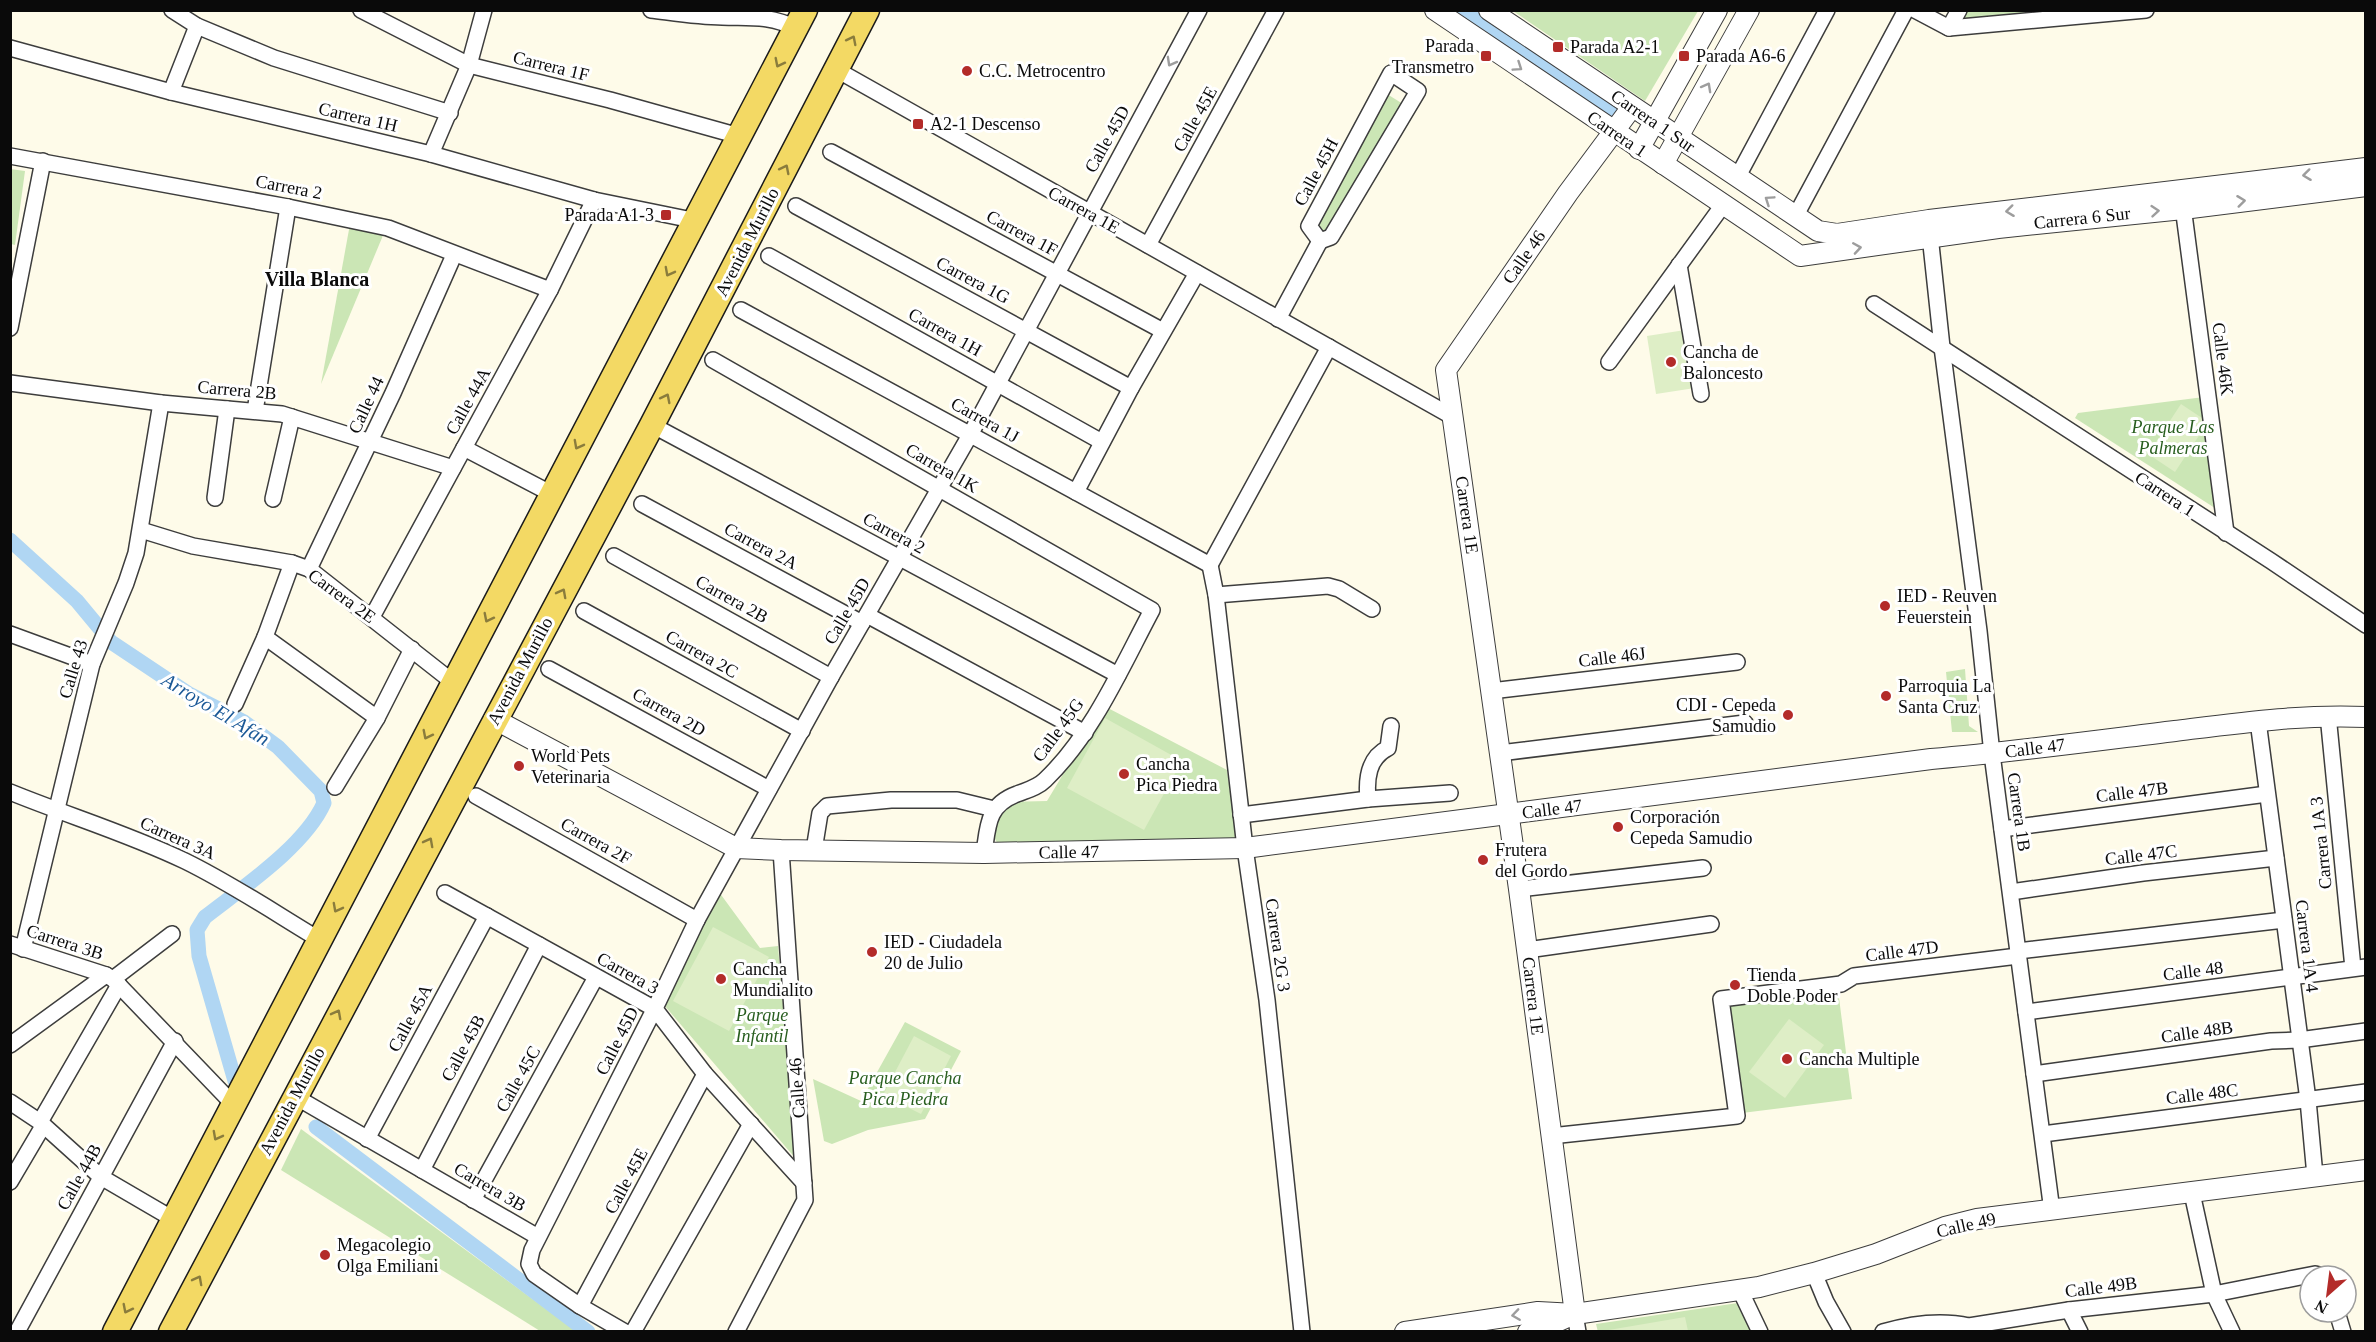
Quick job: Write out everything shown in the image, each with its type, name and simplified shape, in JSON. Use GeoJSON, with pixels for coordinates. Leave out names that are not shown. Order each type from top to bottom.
{"type":"FeatureCollection","features":[{"type":"Feature","properties":{"kind":"main road","name":"Avenida Murillo"},"geometry":{"type":"LineString","coordinates":[[171,1332],[494,718],[652,425],[867,10]]}},
{"type":"Feature","properties":{"kind":"main road"},"geometry":{"type":"LineString","coordinates":[[116,1332],[801,19]]}},
{"type":"Feature","properties":{"kind":"street"},"geometry":{"type":"LineString","coordinates":[[172,10],[197,26],[274,58],[450,112]]}},
{"type":"Feature","properties":{"kind":"street","name":"Carrera 1F"},"geometry":{"type":"LineString","coordinates":[[361,10],[469,65],[610,100],[740,136]]}},
{"type":"Feature","properties":{"kind":"street"},"geometry":{"type":"LineString","coordinates":[[431,154],[469,65],[484,10]]}},
{"type":"Feature","properties":{"kind":"street"},"geometry":{"type":"LineString","coordinates":[[651,10],[801,19]]}},
{"type":"Feature","properties":{"kind":"street","name":"Calle 45D"},"geometry":{"type":"LineString","coordinates":[[538,1237],[655,1009],[697,920],[831,677],[970,435],[1200,10]]}},
{"type":"Feature","properties":{"kind":"street","name":"Calle 45E"},"geometry":{"type":"LineString","coordinates":[[1148,245],[1276,10]]}},
{"type":"Feature","properties":{"kind":"street","name":"Carrera 1"},"geometry":{"type":"LineString","coordinates":[[1435,10],[1800,256]]}},
{"type":"Feature","properties":{"kind":"street","name":"Carrera 1 Sur"},"geometry":{"type":"LineString","coordinates":[[1489,10],[1818,231]]}},
{"type":"Feature","properties":{"kind":"street"},"geometry":{"type":"LineString","coordinates":[[1640,149],[1717,10]]}},
{"type":"Feature","properties":{"kind":"street"},"geometry":{"type":"LineString","coordinates":[[1663,164],[1749,10]]}},
{"type":"Feature","properties":{"kind":"street"},"geometry":{"type":"LineString","coordinates":[[1737,178],[1827,10]]}},
{"type":"Feature","properties":{"kind":"street"},"geometry":{"type":"LineString","coordinates":[[1795,217],[1906,10]]}},
{"type":"Feature","properties":{"kind":"street"},"geometry":{"type":"LineString","coordinates":[[1915,10],[1949,28],[2146,10]]}},
{"type":"Feature","properties":{"kind":"street"},"geometry":{"type":"LineString","coordinates":[[1949,28],[1959,10]]}},
{"type":"Feature","properties":{"kind":"street"},"geometry":{"type":"LineString","coordinates":[[171,92],[197,26]]}},
{"type":"Feature","properties":{"kind":"street","name":"Carrera 1H"},"geometry":{"type":"LineString","coordinates":[[10,48],[171,92],[431,154],[594,200],[697,220]]}},
{"type":"Feature","properties":{"kind":"street","name":"Carrera 1E"},"geometry":{"type":"LineString","coordinates":[[837,70],[1453,417],[1519,889],[1576,1323]]}},
{"type":"Feature","properties":{"kind":"street","name":"Calle 45H"},"geometry":{"type":"LineString","coordinates":[[1391,74],[1418,91],[1331,237],[1320,241],[1309,226],[1391,74]]}},
{"type":"Feature","properties":{"kind":"street","name":"Calle 46"},"geometry":{"type":"LineString","coordinates":[[1453,417],[1446,370],[1632,107]]}},
{"type":"Feature","properties":{"kind":"street","name":"Carrera 1F"},"geometry":{"type":"LineString","coordinates":[[831,152],[1163,331]]}},
{"type":"Feature","properties":{"kind":"street","name":"Carrera 2"},"geometry":{"type":"LineString","coordinates":[[10,156],[288,207],[388,228],[550,290]]}},
{"type":"Feature","properties":{"kind":"street"},"geometry":{"type":"LineString","coordinates":[[10,327],[43,161]]}},
{"type":"Feature","properties":{"kind":"street","name":"Carrera 6 Sur"},"geometry":{"type":"LineString","coordinates":[[1818,231],[1837,234],[2116,214],[2182,199],[2366,168]]}},
{"type":"Feature","properties":{"kind":"street","name":"Carrera 6 Sur"},"geometry":{"type":"LineString","coordinates":[[2182,199],[2366,186]]}},
{"type":"Feature","properties":{"kind":"street","name":"Calle 46K"},"geometry":{"type":"LineString","coordinates":[[2182,199],[2226,533]]}},
{"type":"Feature","properties":{"kind":"street","name":"Calle 44A"},"geometry":{"type":"LineString","coordinates":[[372,618],[550,290],[594,200]]}},
{"type":"Feature","properties":{"kind":"street"},"geometry":{"type":"LineString","coordinates":[[1609,362],[1723,204]]}},
{"type":"Feature","properties":{"kind":"street","name":"Carrera 1G"},"geometry":{"type":"LineString","coordinates":[[796,206],[1131,388]]}},
{"type":"Feature","properties":{"kind":"street"},"geometry":{"type":"LineString","coordinates":[[255,411],[288,207]]}},
{"type":"Feature","properties":{"kind":"street","name":"Carrera 6 Sur"},"geometry":{"type":"LineString","coordinates":[[1800,256],[1929,228]]}},
{"type":"Feature","properties":{"kind":"street","name":"Carrera 1B"},"geometry":{"type":"LineString","coordinates":[[1929,228],[1992,754],[2052,1211]]}},
{"type":"Feature","properties":{"kind":"street"},"geometry":{"type":"LineString","coordinates":[[1278,319],[1320,241]]}},
{"type":"Feature","properties":{"kind":"street","name":"Calle 44"},"geometry":{"type":"LineString","coordinates":[[309,569],[370,442],[454,255]]}},
{"type":"Feature","properties":{"kind":"street","name":"Carrera 1H"},"geometry":{"type":"LineString","coordinates":[[769,256],[1102,442]]}},
{"type":"Feature","properties":{"kind":"street"},"geometry":{"type":"LineString","coordinates":[[1679,265],[1701,394]]}},
{"type":"Feature","properties":{"kind":"street"},"geometry":{"type":"LineString","coordinates":[[1076,492],[1131,388],[1197,273]]}},
{"type":"Feature","properties":{"kind":"street","name":"Carrera 1"},"geometry":{"type":"LineString","coordinates":[[1874,304],[2366,625]]}},
{"type":"Feature","properties":{"kind":"street","name":"Carrera 1J"},"geometry":{"type":"LineString","coordinates":[[741,310],[1210,565]]}},
{"type":"Feature","properties":{"kind":"street"},"geometry":{"type":"LineString","coordinates":[[1210,565],[1329,347]]}},
{"type":"Feature","properties":{"kind":"street","name":"Carrera 1K"},"geometry":{"type":"LineString","coordinates":[[713,360],[1152,610]]}},
{"type":"Feature","properties":{"kind":"street","name":"Carrera 2B"},"geometry":{"type":"LineString","coordinates":[[10,383],[160,403],[282,414],[453,468]]}},
{"type":"Feature","properties":{"kind":"street","name":"Calle 43"},"geometry":{"type":"LineString","coordinates":[[17,946],[92,664],[126,584],[141,530],[160,403]]}},
{"type":"Feature","properties":{"kind":"street"},"geometry":{"type":"LineString","coordinates":[[215,498],[227,409]]}},
{"type":"Feature","properties":{"kind":"street"},"geometry":{"type":"LineString","coordinates":[[273,499],[292,417]]}},
{"type":"Feature","properties":{"kind":"street","name":"Carrera 2"},"geometry":{"type":"LineString","coordinates":[[652,425],[1118,675]]}},
{"type":"Feature","properties":{"kind":"street"},"geometry":{"type":"LineString","coordinates":[[464,448],[552,494]]}},
{"type":"Feature","properties":{"kind":"street","name":"Carrera 2A"},"geometry":{"type":"LineString","coordinates":[[642,504],[1085,733]]}},
{"type":"Feature","properties":{"kind":"street","name":"Carrera 2E"},"geometry":{"type":"LineString","coordinates":[[141,530],[193,546],[292,563],[309,569],[454,683]]}},
{"type":"Feature","properties":{"kind":"street","name":"Carrera 2B"},"geometry":{"type":"LineString","coordinates":[[614,556],[831,677]]}},
{"type":"Feature","properties":{"kind":"street"},"geometry":{"type":"LineString","coordinates":[[236,704],[292,563]]}},
{"type":"Feature","properties":{"kind":"street","name":"Carrera 2G 3"},"geometry":{"type":"LineString","coordinates":[[1210,565],[1216,595],[1245,848],[1267,1000],[1302,1332]]}},
{"type":"Feature","properties":{"kind":"street"},"geometry":{"type":"LineString","coordinates":[[1216,595],[1328,586],[1339,589],[1372,609]]}},
{"type":"Feature","properties":{"kind":"street","name":"Calle 45G"},"geometry":{"type":"LineString","coordinates":[[994,809],[1012,795],[1040,785],[1059,766],[1085,733],[1152,610]]}},
{"type":"Feature","properties":{"kind":"street","name":"Carrera 2C"},"geometry":{"type":"LineString","coordinates":[[584,611],[802,731]]}},
{"type":"Feature","properties":{"kind":"street"},"geometry":{"type":"LineString","coordinates":[[10,634],[92,664]]}},
{"type":"Feature","properties":{"kind":"street"},"geometry":{"type":"LineString","coordinates":[[264,637],[377,718]]}},
{"type":"Feature","properties":{"kind":"street"},"geometry":{"type":"LineString","coordinates":[[335,787],[377,718],[412,649]]}},
{"type":"Feature","properties":{"kind":"street","name":"Calle 46J"},"geometry":{"type":"LineString","coordinates":[[1491,691],[1737,662]]}},
{"type":"Feature","properties":{"kind":"street","name":"Carrera 2D"},"geometry":{"type":"LineString","coordinates":[[549,669],[769,789]]}},
{"type":"Feature","properties":{"kind":"street","name":"Calle 47"},"geometry":{"type":"LineString","coordinates":[[736,848],[984,853],[1245,848],[1931,759],[1992,754],[2258,721],[2328,715],[2366,717]]}},
{"type":"Feature","properties":{"kind":"street","name":"Carrera 1A 3"},"geometry":{"type":"LineString","coordinates":[[2328,715],[2360,967]]}},
{"type":"Feature","properties":{"kind":"street"},"geometry":{"type":"LineString","coordinates":[[494,718],[736,848]]}},
{"type":"Feature","properties":{"kind":"street","name":"Carrera 1A 4"},"geometry":{"type":"LineString","coordinates":[[2258,721],[2308,1100],[2315,1176]]}},
{"type":"Feature","properties":{"kind":"street"},"geometry":{"type":"LineString","coordinates":[[1500,753],[1745,723]]}},
{"type":"Feature","properties":{"kind":"street"},"geometry":{"type":"LineString","coordinates":[[1368,799],[1366,780],[1378,753],[1388,748],[1391,726]]}},
{"type":"Feature","properties":{"kind":"street","name":"Carrera 3A"},"geometry":{"type":"LineString","coordinates":[[10,792],[141,842],[231,885],[320,940]]}},
{"type":"Feature","properties":{"kind":"street"},"geometry":{"type":"LineString","coordinates":[[1241,815],[1368,799],[1450,793]]}},
{"type":"Feature","properties":{"kind":"street","name":"Calle 47B"},"geometry":{"type":"LineString","coordinates":[[2002,829],[2267,794]]}},
{"type":"Feature","properties":{"kind":"street","name":"Carrera 2F"},"geometry":{"type":"LineString","coordinates":[[476,796],[697,920]]}},
{"type":"Feature","properties":{"kind":"street"},"geometry":{"type":"LineString","coordinates":[[814,850],[820,813],[827,806],[891,800],[957,800],[994,809],[988,823],[984,853]]}},
{"type":"Feature","properties":{"kind":"street","name":"Calle 46"},"geometry":{"type":"LineString","coordinates":[[781,850],[804,1183]]}},
{"type":"Feature","properties":{"kind":"street","name":"Calle 47C"},"geometry":{"type":"LineString","coordinates":[[2011,892],[2143,873],[2276,858]]}},
{"type":"Feature","properties":{"kind":"street"},"geometry":{"type":"LineString","coordinates":[[1519,889],[1704,868]]}},
{"type":"Feature","properties":{"kind":"street","name":"Carrera 3"},"geometry":{"type":"LineString","coordinates":[[445,893],[655,1009],[705,1074],[804,1183]]}},
{"type":"Feature","properties":{"kind":"street","name":"Calle 45A"},"geometry":{"type":"LineString","coordinates":[[367,1138],[487,916]]}},
{"type":"Feature","properties":{"kind":"street","name":"Calle 47D"},"geometry":{"type":"LineString","coordinates":[[1551,1136],[1737,1116],[1721,999],[1840,984],[1854,976],[2284,920]]}},
{"type":"Feature","properties":{"kind":"street"},"geometry":{"type":"LineString","coordinates":[[1527,950],[1711,924]]}},
{"type":"Feature","properties":{"kind":"street"},"geometry":{"type":"LineString","coordinates":[[10,1045],[113,980],[172,934]]}},
{"type":"Feature","properties":{"kind":"street","name":"Calle 45B"},"geometry":{"type":"LineString","coordinates":[[422,1170],[539,945]]}},
{"type":"Feature","properties":{"kind":"street","name":"Carrera 3B"},"geometry":{"type":"LineString","coordinates":[[17,946],[113,980],[175,1041],[234,1105]]}},
{"type":"Feature","properties":{"kind":"street","name":"Calle 48"},"geometry":{"type":"LineString","coordinates":[[2026,1012],[2360,967]]}},
{"type":"Feature","properties":{"kind":"street","name":"Calle 45C"},"geometry":{"type":"LineString","coordinates":[[473,1200],[596,977]]}},
{"type":"Feature","properties":{"kind":"street"},"geometry":{"type":"LineString","coordinates":[[10,1182],[42,1124],[113,980]]}},
{"type":"Feature","properties":{"kind":"street","name":"Calle 48B"},"geometry":{"type":"LineString","coordinates":[[2034,1074],[2271,1041],[2299,1040],[2366,1031]]}},
{"type":"Feature","properties":{"kind":"street","name":"Calle 44B"},"geometry":{"type":"LineString","coordinates":[[17,1332],[175,1041]]}},
{"type":"Feature","properties":{"kind":"street","name":"Calle 45E"},"geometry":{"type":"LineString","coordinates":[[580,1306],[705,1074]]}},
{"type":"Feature","properties":{"kind":"street","name":"Calle 48C"},"geometry":{"type":"LineString","coordinates":[[2043,1134],[2366,1092]]}},
{"type":"Feature","properties":{"kind":"street","name":"Carrera 3B"},"geometry":{"type":"LineString","coordinates":[[294,1096],[538,1237]]}},
{"type":"Feature","properties":{"kind":"street"},"geometry":{"type":"LineString","coordinates":[[10,1102],[42,1124],[101,1177],[173,1219]]}},
{"type":"Feature","properties":{"kind":"street"},"geometry":{"type":"LineString","coordinates":[[633,1332],[750,1124]]}},
{"type":"Feature","properties":{"kind":"street","name":"Calle 49"},"geometry":{"type":"LineString","coordinates":[[1528,1332],[1814,1273],[1876,1254],[1945,1227],[1977,1219],[2366,1170]]}},
{"type":"Feature","properties":{"kind":"street"},"geometry":{"type":"LineString","coordinates":[[736,1332],[805,1200],[804,1183]]}},
{"type":"Feature","properties":{"kind":"street"},"geometry":{"type":"LineString","coordinates":[[2192,1193],[2214,1294],[2232,1332]]}},
{"type":"Feature","properties":{"kind":"street"},"geometry":{"type":"LineString","coordinates":[[538,1237],[529,1264],[534,1274],[580,1306],[625,1332]]}},
{"type":"Feature","properties":{"kind":"street"},"geometry":{"type":"LineString","coordinates":[[1814,1273],[1826,1302],[1843,1332]]}},
{"type":"Feature","properties":{"kind":"street","name":"Calle 49B"},"geometry":{"type":"LineString","coordinates":[[1883,1332],[1923,1324],[1957,1323],[1970,1329],[2069,1310],[2214,1294],[2298,1277]]}},
{"type":"Feature","properties":{"kind":"street"},"geometry":{"type":"LineString","coordinates":[[1740,1290],[1760,1332]]}},
{"type":"Feature","properties":{"kind":"street"},"geometry":{"type":"LineString","coordinates":[[2069,1310],[2080,1332]]}},
{"type":"Feature","properties":{"kind":"street","name":"Calle 49"},"geometry":{"type":"LineString","coordinates":[[1405,1332],[1538,1312],[1576,1323]]}},
{"type":"Feature","properties":{"kind":"green space"},"geometry":{"type":"Polygon","coordinates":[[[1513,11],[1698,11],[1645,101],[1513,11]]]}},
{"type":"Feature","properties":{"kind":"green space"},"geometry":{"type":"Polygon","coordinates":[[[1961,11],[2113,11],[1953,26],[1961,11]]]}},
{"type":"Feature","properties":{"kind":"green space"},"geometry":{"type":"Polygon","coordinates":[[[1387,94],[1403,104],[1327,233],[1314,227],[1387,94]]]}},
{"type":"Feature","properties":{"kind":"green space"},"geometry":{"type":"Polygon","coordinates":[[[10,169],[25,171],[15,245],[11,244],[10,169]]]}},
{"type":"Feature","properties":{"kind":"green space"},"geometry":{"type":"Polygon","coordinates":[[[350,224],[384,233],[321,384],[350,224]]]}},
{"type":"Feature","properties":{"kind":"green space","name":"Cancha de Baloncesto"},"geometry":{"type":"Polygon","coordinates":[[[1685,330],[1695,388],[1656,394],[1647,336],[1685,330]]]}},
{"type":"Feature","properties":{"kind":"green space","name":"Parque Las Palmeras"},"geometry":{"type":"Polygon","coordinates":[[[2204,397],[2218,510],[2075,418],[2078,413],[2204,397]]]}},
{"type":"Feature","properties":{"kind":"green space"},"geometry":{"type":"Polygon","coordinates":[[[2181,404],[2208,422],[2175,472],[2148,454],[2181,404]]]}},
{"type":"Feature","properties":{"kind":"green space"},"geometry":{"type":"Polygon","coordinates":[[[1965,669],[1969,726],[1978,732],[1952,732],[1946,672],[1965,669]]]}},
{"type":"Feature","properties":{"kind":"green space"},"geometry":{"type":"Polygon","coordinates":[[[1104,706],[1227,770],[1237,842],[998,844],[993,836],[997,813],[1011,802],[1047,801],[1104,706]]]}},
{"type":"Feature","properties":{"kind":"green space","name":"Cancha Pica Piedra"},"geometry":{"type":"Polygon","coordinates":[[[1105,718],[1182,761],[1144,830],[1067,788],[1105,718]]]}},
{"type":"Feature","properties":{"kind":"green space","name":"Parque Infantil"},"geometry":{"type":"Polygon","coordinates":[[[719,892],[760,948],[778,946],[796,1159],[664,1005],[719,892]]]}},
{"type":"Feature","properties":{"kind":"green space","name":"Cancha Mundialito"},"geometry":{"type":"Polygon","coordinates":[[[713,927],[769,957],[729,1031],[673,1001],[713,927]]]}},
{"type":"Feature","properties":{"kind":"green space"},"geometry":{"type":"Polygon","coordinates":[[[1838,990],[1852,1099],[1742,1113],[1727,1004],[1838,990]]]}},
{"type":"Feature","properties":{"kind":"green space","name":"Cancha Multiple"},"geometry":{"type":"Polygon","coordinates":[[[1789,1019],[1824,1045],[1785,1098],[1749,1072],[1789,1019]]]}},
{"type":"Feature","properties":{"kind":"green space","name":"Parque Cancha Pica Piedra"},"geometry":{"type":"Polygon","coordinates":[[[905,1022],[961,1051],[925,1119],[868,1130],[832,1144],[824,1141],[813,1079],[861,1101],[905,1022]]]}},
{"type":"Feature","properties":{"kind":"green space"},"geometry":{"type":"Polygon","coordinates":[[[914,1036],[951,1056],[921,1114],[883,1095],[914,1036]]]}},
{"type":"Feature","properties":{"kind":"green space"},"geometry":{"type":"Polygon","coordinates":[[[301,1129],[576,1331],[540,1331],[281,1170],[301,1129]]]}},
{"type":"Feature","properties":{"kind":"green space"},"geometry":{"type":"Polygon","coordinates":[[[1738,1303],[1752,1331],[1598,1332],[1596,1324],[1738,1303]]]}},
{"type":"Feature","properties":{"kind":"green space"},"geometry":{"type":"Polygon","coordinates":[[[1685,1317],[1688,1331],[1603,1331],[1685,1317]]]}},
{"type":"Feature","properties":{"kind":"waterway"},"geometry":{"type":"LineString","coordinates":[[1462,10],[1610,110]]}},
{"type":"Feature","properties":{"kind":"waterway","name":"Arroyo El Afán"},"geometry":{"type":"LineString","coordinates":[[10,540],[77,601],[111,642],[189,694],[244,722],[278,747],[321,791],[324,803],[303,835],[254,880],[205,917],[197,930],[199,956],[235,1081]]}},
{"type":"Feature","properties":{"kind":"waterway"},"geometry":{"type":"LineString","coordinates":[[316,1127],[588,1332]]}},
{"type":"Feature","properties":{"kind":"place","name":"Parada A2-1"},"geometry":{"type":"Point","coordinates":[1558,47]}},
{"type":"Feature","properties":{"kind":"place","name":"Parada Transmetro"},"geometry":{"type":"Point","coordinates":[1486,56]}},
{"type":"Feature","properties":{"kind":"place","name":"Parada A6-6"},"geometry":{"type":"Point","coordinates":[1684,56]}},
{"type":"Feature","properties":{"kind":"place","name":"C.C. Metrocentro"},"geometry":{"type":"Point","coordinates":[967,71]}},
{"type":"Feature","properties":{"kind":"place","name":"A2-1 Descenso"},"geometry":{"type":"Point","coordinates":[918,124]}},
{"type":"Feature","properties":{"kind":"place","name":"Parada A1-3"},"geometry":{"type":"Point","coordinates":[666,215]}},
{"type":"Feature","properties":{"kind":"place","name":"Cancha de Baloncesto"},"geometry":{"type":"Point","coordinates":[1671,362]}},
{"type":"Feature","properties":{"kind":"place","name":"IED - Reuven Feuerstein"},"geometry":{"type":"Point","coordinates":[1885,606]}},
{"type":"Feature","properties":{"kind":"place","name":"Parroquia La Santa Cruz"},"geometry":{"type":"Point","coordinates":[1886,696]}},
{"type":"Feature","properties":{"kind":"place","name":"CDI - Cepeda Samudio"},"geometry":{"type":"Point","coordinates":[1788,715]}},
{"type":"Feature","properties":{"kind":"place","name":"World Pets Veterinaria"},"geometry":{"type":"Point","coordinates":[519,766]}},
{"type":"Feature","properties":{"kind":"place","name":"Cancha Pica Piedra"},"geometry":{"type":"Point","coordinates":[1124,774]}},
{"type":"Feature","properties":{"kind":"place","name":"Corporación Cepeda Samudio"},"geometry":{"type":"Point","coordinates":[1618,827]}},
{"type":"Feature","properties":{"kind":"place","name":"Frutera del Gordo"},"geometry":{"type":"Point","coordinates":[1483,860]}},
{"type":"Feature","properties":{"kind":"place","name":"IED - Ciudadela 20 de Julio"},"geometry":{"type":"Point","coordinates":[872,952]}},
{"type":"Feature","properties":{"kind":"place","name":"Cancha Mundialito"},"geometry":{"type":"Point","coordinates":[721,979]}},
{"type":"Feature","properties":{"kind":"place","name":"Tienda Doble Poder"},"geometry":{"type":"Point","coordinates":[1735,985]}},
{"type":"Feature","properties":{"kind":"place","name":"Cancha Multiple"},"geometry":{"type":"Point","coordinates":[1787,1059]}},
{"type":"Feature","properties":{"kind":"place","name":"Megacolegio Olga Emiliani"},"geometry":{"type":"Point","coordinates":[325,1255]}},
{"type":"Feature","properties":{"kind":"district","name":"Villa Blanca"},"geometry":{"type":"Point","coordinates":[317,279]}}]}
